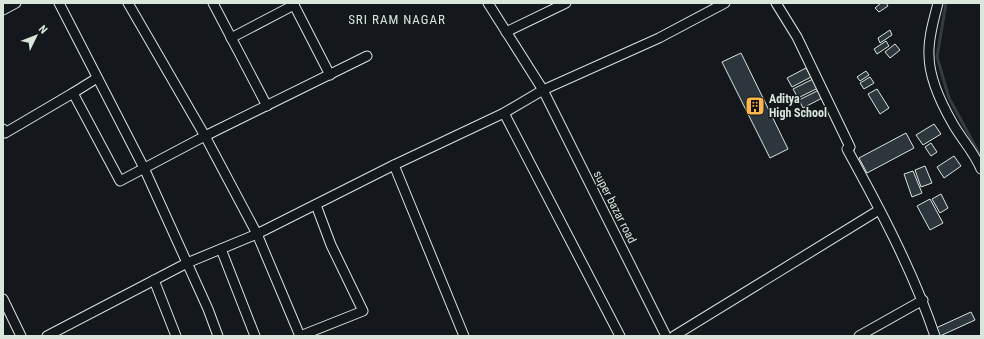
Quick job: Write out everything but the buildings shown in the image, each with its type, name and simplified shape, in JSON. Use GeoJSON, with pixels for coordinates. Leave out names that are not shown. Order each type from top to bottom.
{"type":"FeatureCollection","features":[{"type":"Feature","properties":{"kind":"street"},"geometry":{"type":"LineString","coordinates":[[3,10],[16,3]]}},
{"type":"Feature","properties":{"kind":"street"},"geometry":{"type":"LineString","coordinates":[[58,3],[144,168],[208,309],[218,336]]}},
{"type":"Feature","properties":{"kind":"street"},"geometry":{"type":"LineString","coordinates":[[128,3],[205,136],[257,234],[300,336],[363,311],[331,245],[316,205]]}},
{"type":"Feature","properties":{"kind":"street"},"geometry":{"type":"LineString","coordinates":[[213,3],[267,106]]}},
{"type":"Feature","properties":{"kind":"street","name":"super bazar road"},"geometry":{"type":"LineString","coordinates":[[488,3],[543,90],[666,336]]}},
{"type":"Feature","properties":{"kind":"street"},"geometry":{"type":"LineString","coordinates":[[506,32],[566,3]]}},
{"type":"Feature","properties":{"kind":"street"},"geometry":{"type":"LineString","coordinates":[[47,336],[187,263],[257,234],[394,165],[423,153],[504,113],[543,90],[659,38],[725,3]]}},
{"type":"Feature","properties":{"kind":"street"},"geometry":{"type":"LineString","coordinates":[[776,3],[797,37],[850,147],[847,149],[923,300],[935,336]]}},
{"type":"Feature","properties":{"kind":"street"},"geometry":{"type":"LineString","coordinates":[[938,3],[933,22],[928,55],[936,92],[953,126],[976,156],[981,169]]}},
{"type":"Feature","properties":{"kind":"street"},"geometry":{"type":"LineString","coordinates":[[231,38],[294,4],[330,75]]}},
{"type":"Feature","properties":{"kind":"street"},"geometry":{"type":"LineString","coordinates":[[73,93],[120,181],[205,136],[366,56]]}},
{"type":"Feature","properties":{"kind":"street"},"geometry":{"type":"LineString","coordinates":[[3,129],[5,133],[97,78]]}},
{"type":"Feature","properties":{"kind":"street"},"geometry":{"type":"LineString","coordinates":[[504,113],[620,336]]}},
{"type":"Feature","properties":{"kind":"street"},"geometry":{"type":"LineString","coordinates":[[394,165],[464,336]]}},
{"type":"Feature","properties":{"kind":"street"},"geometry":{"type":"LineString","coordinates":[[674,336],[879,210]]}},
{"type":"Feature","properties":{"kind":"street"},"geometry":{"type":"LineString","coordinates":[[221,249],[255,336]]}},
{"type":"Feature","properties":{"kind":"street"},"geometry":{"type":"LineString","coordinates":[[154,280],[176,336]]}},
{"type":"Feature","properties":{"kind":"street"},"geometry":{"type":"LineString","coordinates":[[3,299],[21,336]]}},
{"type":"Feature","properties":{"kind":"street"},"geometry":{"type":"LineString","coordinates":[[859,336],[923,300]]}},
{"type":"Feature","properties":{"kind":"waterway"},"geometry":{"type":"LineString","coordinates":[[946,3],[937,57],[949,98],[981,157]]}},
{"type":"Feature","properties":{"kind":"place","name":"Aditya High School"},"geometry":{"type":"Point","coordinates":[755,106]}},
{"type":"Feature","properties":{"kind":"district","name":"SRI RAM NAGAR"},"geometry":{"type":"Point","coordinates":[397,19]}}]}
